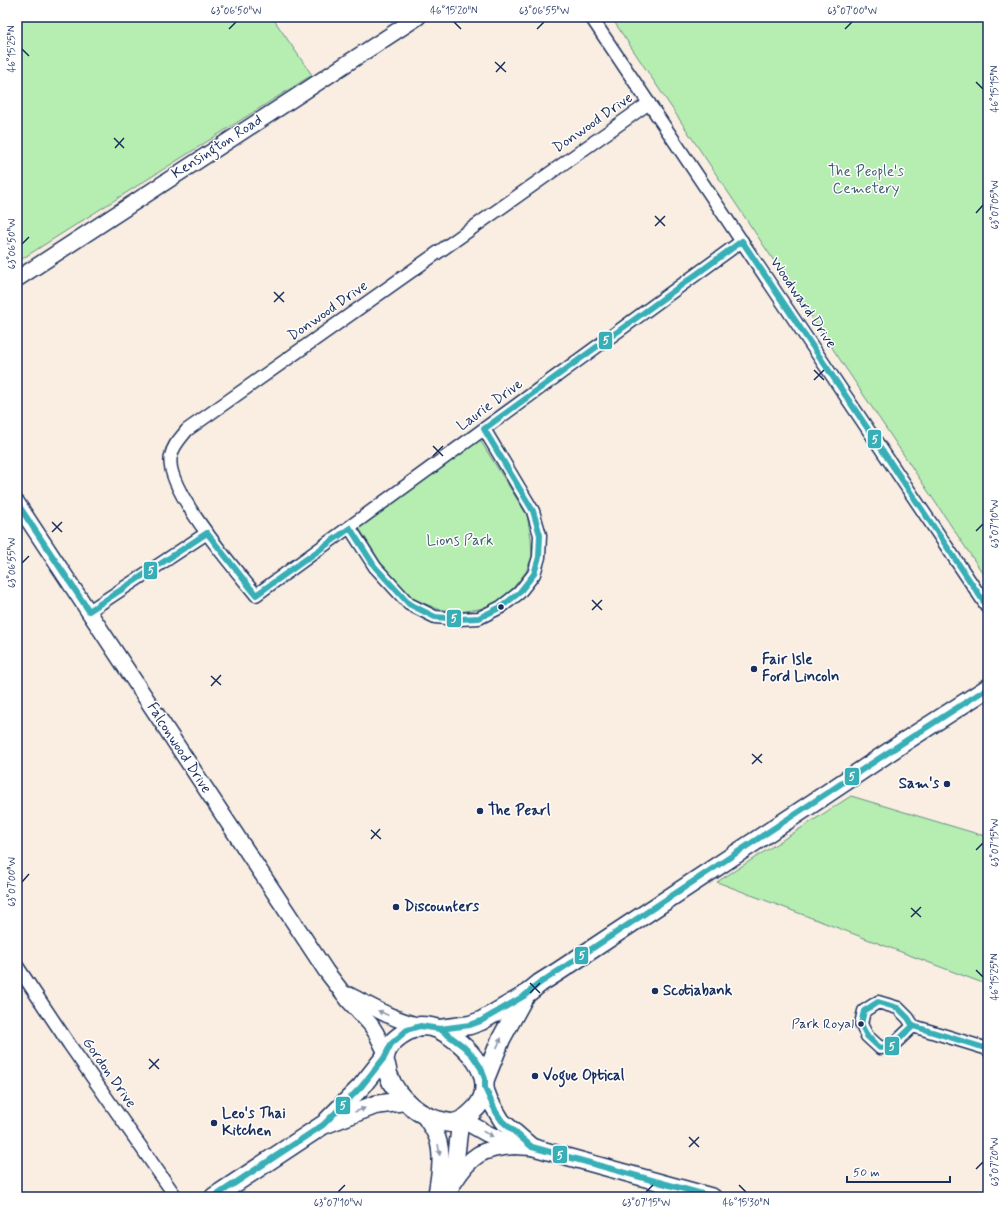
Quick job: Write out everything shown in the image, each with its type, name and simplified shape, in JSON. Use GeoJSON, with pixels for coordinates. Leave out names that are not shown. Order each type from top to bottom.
{"type":"FeatureCollection","features":[{"type":"Feature","properties":{"kind":"main road"},"geometry":{"type":"LineString","coordinates":[[214,1197],[323,1125],[362,1087],[385,1056],[391,1044],[398,1036],[407,1030],[420,1026],[440,1029],[470,1025],[481,1021],[524,996],[563,967],[988,688]]}},
{"type":"Feature","properties":{"kind":"main road"},"geometry":{"type":"LineString","coordinates":[[385,1056],[387,1072],[394,1088],[405,1101],[424,1115],[445,1122],[452,1123],[462,1120],[480,1103],[501,1039],[524,996]]}},
{"type":"Feature","properties":{"kind":"main road"},"geometry":{"type":"LineString","coordinates":[[440,1029],[463,1046],[473,1056],[481,1068],[490,1101],[502,1120],[532,1147]]}},
{"type":"Feature","properties":{"kind":"main road"},"geometry":{"type":"LineString","coordinates":[[323,1125],[375,1105],[405,1101]]}},
{"type":"Feature","properties":{"kind":"main road"},"geometry":{"type":"LineString","coordinates":[[424,1115],[436,1137],[439,1147],[440,1172],[436,1197]]}},
{"type":"Feature","properties":{"kind":"main road"},"geometry":{"type":"LineString","coordinates":[[462,1120],[514,1146]]}},
{"type":"Feature","properties":{"kind":"main road"},"geometry":{"type":"LineString","coordinates":[[450,1190],[462,1120]]}},
{"type":"Feature","properties":{"kind":"main road"},"geometry":{"type":"LineString","coordinates":[[450,1190],[462,1169],[473,1158],[482,1152],[514,1146],[532,1147],[713,1197]]}},
{"type":"Feature","properties":{"kind":"street","name":"Kensington Road"},"geometry":{"type":"LineString","coordinates":[[17,279],[418,17]]}},
{"type":"Feature","properties":{"kind":"street","name":"Woodward Drive"},"geometry":{"type":"LineString","coordinates":[[591,17],[988,608]]}},
{"type":"Feature","properties":{"kind":"street","name":"Donwood Drive"},"geometry":{"type":"LineString","coordinates":[[256,595],[207,533],[177,487],[171,470],[171,456],[177,442],[187,430],[649,103]]}},
{"type":"Feature","properties":{"kind":"street","name":"Laurie Drive"},"geometry":{"type":"LineString","coordinates":[[256,595],[742,241]]}},
{"type":"Feature","properties":{"kind":"street"},"geometry":{"type":"LineString","coordinates":[[350,528],[375,567],[409,604],[435,617],[459,619],[478,618],[501,607],[519,594],[534,574],[539,557],[540,534],[533,511],[484,429]]}},
{"type":"Feature","properties":{"kind":"street","name":"Falconwood Drive"},"geometry":{"type":"LineString","coordinates":[[17,503],[326,971],[355,1009],[376,1032],[385,1056]]}},
{"type":"Feature","properties":{"kind":"street"},"geometry":{"type":"LineString","coordinates":[[89,611],[207,533]]}},
{"type":"Feature","properties":{"kind":"street","name":"Gordon Drive"},"geometry":{"type":"LineString","coordinates":[[17,966],[69,1044],[176,1197]]}},
{"type":"Feature","properties":{"kind":"street","name":"Falconwood Drive"},"geometry":{"type":"LineString","coordinates":[[342,991],[381,1012],[407,1023],[420,1026]]}},
{"type":"Feature","properties":{"kind":"street"},"geometry":{"type":"LineString","coordinates":[[914,1026],[988,1049]]}},
{"type":"Feature","properties":{"kind":"green space"},"geometry":{"type":"Polygon","coordinates":[[[17,17],[272,17],[312,75],[17,262],[17,17]]]}},
{"type":"Feature","properties":{"kind":"green space","name":"The People's Cemetery"},"geometry":{"type":"Polygon","coordinates":[[[611,17],[988,17],[988,581],[611,17]]]}},
{"type":"Feature","properties":{"kind":"green space","name":"Lions Park"},"geometry":{"type":"Polygon","coordinates":[[[480,440],[527,515],[532,556],[526,572],[514,587],[497,603],[479,609],[460,612],[438,609],[413,599],[381,563],[359,528],[480,440]]]}},
{"type":"Feature","properties":{"kind":"green space"},"geometry":{"type":"Polygon","coordinates":[[[851,796],[988,837],[988,985],[717,882],[851,796]]]}},
{"type":"Feature","properties":{"kind":"transit line","name":"5"},"geometry":{"type":"LineString","coordinates":[[17,503],[89,611],[207,533],[256,595],[350,528],[375,567],[409,604],[435,617],[459,619],[479,618],[501,607],[519,593],[534,574],[539,557],[540,535],[533,511],[484,429],[742,241],[988,608]]}},
{"type":"Feature","properties":{"kind":"transit line","name":"5"},"geometry":{"type":"LineString","coordinates":[[440,1029],[470,1025],[481,1021],[524,996],[540,983],[988,688]]}},
{"type":"Feature","properties":{"kind":"transit line","name":"5"},"geometry":{"type":"LineString","coordinates":[[878,1002],[898,1008],[908,1018],[913,1026],[892,1046],[880,1048],[867,1036],[861,1024],[864,1011],[878,1002]]}},
{"type":"Feature","properties":{"kind":"transit line","name":"5"},"geometry":{"type":"LineString","coordinates":[[214,1197],[323,1125],[361,1087],[384,1058],[391,1044],[407,1030],[420,1026],[440,1029],[463,1046],[473,1056],[481,1068],[485,1079],[485,1088],[496,1112],[502,1121],[532,1147],[713,1197]]}},
{"type":"Feature","properties":{"kind":"transit line","name":"5"},"geometry":{"type":"LineString","coordinates":[[913,1026],[988,1049]]}},
{"type":"Feature","properties":{"kind":"place","name":"Fair Isle Ford Lincoln"},"geometry":{"type":"Point","coordinates":[754,669]}},
{"type":"Feature","properties":{"kind":"place","name":"Sam's"},"geometry":{"type":"Point","coordinates":[947,784]}},
{"type":"Feature","properties":{"kind":"place","name":"The Pearl"},"geometry":{"type":"Point","coordinates":[480,811]}},
{"type":"Feature","properties":{"kind":"place","name":"Discounters"},"geometry":{"type":"Point","coordinates":[396,907]}},
{"type":"Feature","properties":{"kind":"place","name":"Scotiabank"},"geometry":{"type":"Point","coordinates":[655,991]}},
{"type":"Feature","properties":{"kind":"place","name":"Park Royal"},"geometry":{"type":"Point","coordinates":[861,1024]}},
{"type":"Feature","properties":{"kind":"place","name":"Vogue Optical"},"geometry":{"type":"Point","coordinates":[535,1076]}},
{"type":"Feature","properties":{"kind":"place","name":"Leo's Thai Kitchen"},"geometry":{"type":"Point","coordinates":[214,1123]}}]}
